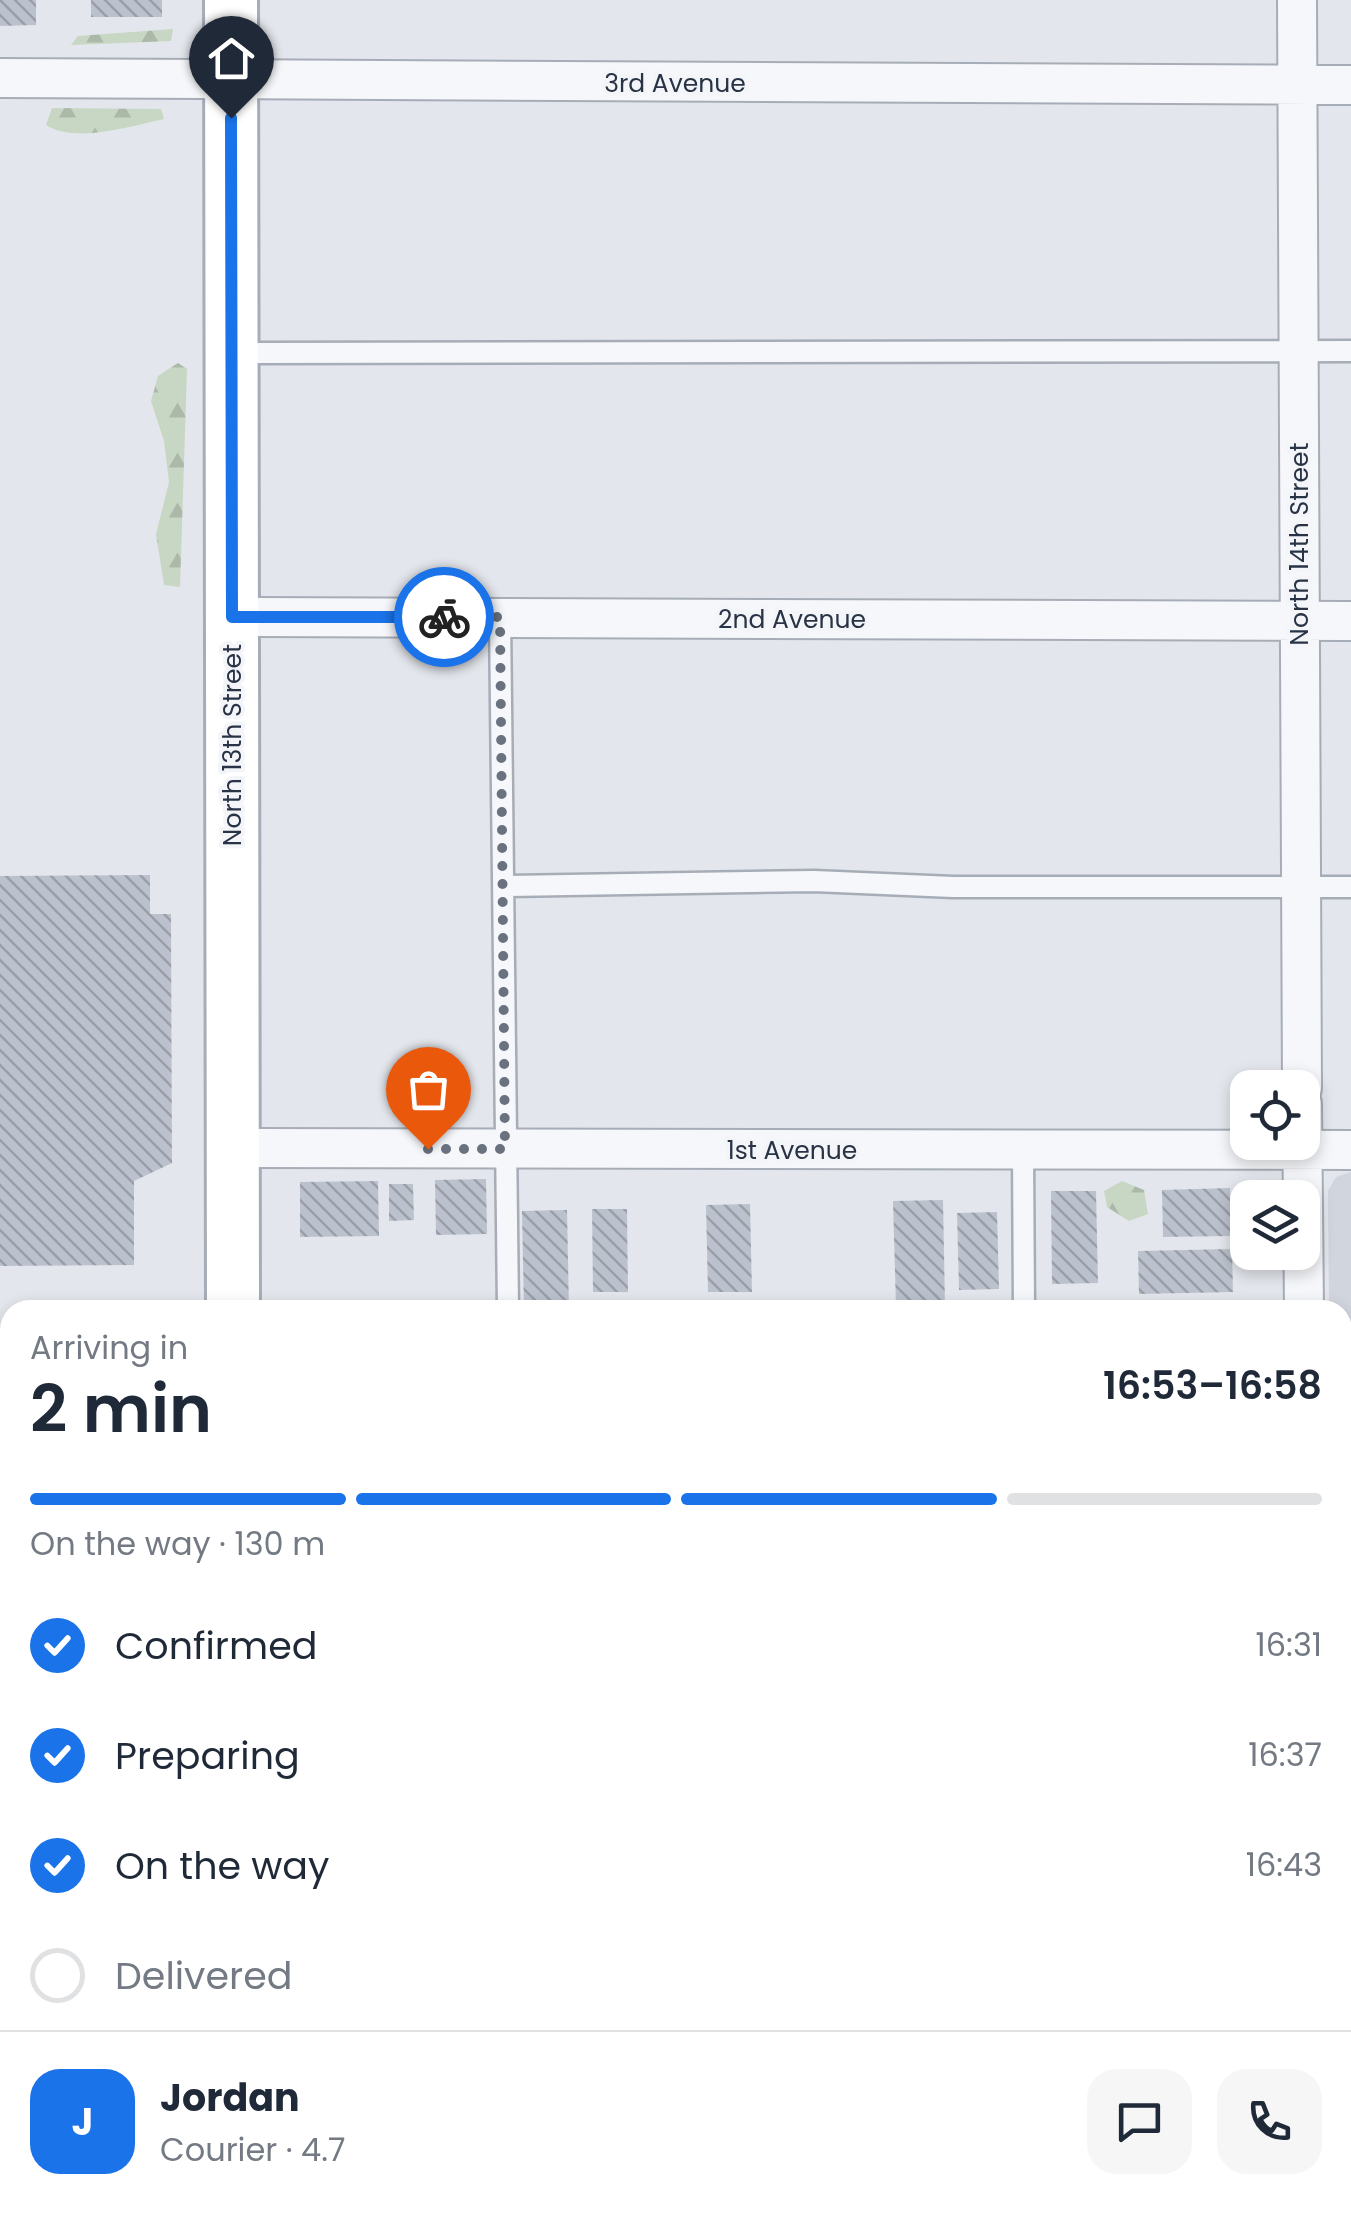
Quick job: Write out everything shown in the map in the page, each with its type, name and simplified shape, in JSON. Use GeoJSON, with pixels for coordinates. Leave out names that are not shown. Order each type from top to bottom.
{"type":"FeatureCollection","features":[{"type":"Feature","properties":{"kind":"main road","name":"North 13th Street"},"geometry":{"type":"LineString","coordinates":[[230,0],[234,1300]]}},
{"type":"Feature","properties":{"kind":"street","name":"North 14th Street"},"geometry":{"type":"LineString","coordinates":[[1297,0],[1302,1070]]}},
{"type":"Feature","properties":{"kind":"street","name":"3rd Avenue"},"geometry":{"type":"LineString","coordinates":[[0,78],[1351,85]]}},
{"type":"Feature","properties":{"kind":"street","name":"2nd Avenue"},"geometry":{"type":"LineString","coordinates":[[232,617],[1351,622]]}},
{"type":"Feature","properties":{"kind":"street","name":"1st Avenue"},"geometry":{"type":"LineString","coordinates":[[233,1148],[1230,1150]]}},
{"type":"Feature","properties":{"kind":"street","name":"1st Avenue"},"geometry":{"type":"LineString","coordinates":[[1320,1150],[1351,1150]]}},
{"type":"Feature","properties":{"kind":"street"},"geometry":{"type":"LineString","coordinates":[[1303,1160],[1304,1300]]}},
{"type":"Feature","properties":{"kind":"lane"},"geometry":{"type":"LineString","coordinates":[[232,352],[1351,352]]}},
{"type":"Feature","properties":{"kind":"lane"},"geometry":{"type":"LineString","coordinates":[[500,617],[508,1300]]}},
{"type":"Feature","properties":{"kind":"lane"},"geometry":{"type":"LineString","coordinates":[[504,886],[814,881],[953,887],[1351,887]]}},
{"type":"Feature","properties":{"kind":"lane"},"geometry":{"type":"LineString","coordinates":[[1023,1151],[1024,1300]]}},
{"type":"Feature","properties":{"kind":"shaded area"},"geometry":{"type":"Polygon","coordinates":[[[1351,1172],[1351,1300],[1329,1300],[1328,1191],[1336,1177],[1351,1172]]]}},
{"type":"Feature","properties":{"kind":"green space"},"geometry":{"type":"Polygon","coordinates":[[[173,29],[171,41],[71,45],[78,36],[173,29]]]}},
{"type":"Feature","properties":{"kind":"green space"},"geometry":{"type":"Polygon","coordinates":[[[52,108],[161,109],[164,119],[104,132],[72,133],[46,125],[52,108]]]}},
{"type":"Feature","properties":{"kind":"green space"},"geometry":{"type":"Polygon","coordinates":[[[178,363],[187,369],[180,587],[164,585],[156,534],[169,482],[164,441],[151,401],[158,376],[178,363]]]}},
{"type":"Feature","properties":{"kind":"green space"},"geometry":{"type":"Polygon","coordinates":[[[1122,1181],[1144,1190],[1148,1214],[1129,1221],[1107,1207],[1104,1191],[1122,1181]]]}},
{"type":"Feature","properties":{"kind":"building"},"geometry":{"type":"Polygon","coordinates":[[[0,0],[36,0],[36,25],[0,26],[0,0]]]}},
{"type":"Feature","properties":{"kind":"building"},"geometry":{"type":"Polygon","coordinates":[[[91,0],[162,0],[162,17],[91,17],[91,0]]]}},
{"type":"Feature","properties":{"kind":"building"},"geometry":{"type":"Polygon","coordinates":[[[150,875],[150,914],[171,914],[172,1163],[134,1181],[134,1265],[0,1266],[0,876],[150,875]]]}},
{"type":"Feature","properties":{"kind":"building"},"geometry":{"type":"Polygon","coordinates":[[[486,1179],[487,1234],[436,1235],[435,1180],[486,1179]]]}},
{"type":"Feature","properties":{"kind":"building"},"geometry":{"type":"Polygon","coordinates":[[[378,1181],[379,1236],[300,1237],[300,1182],[378,1181]]]}},
{"type":"Feature","properties":{"kind":"building"},"geometry":{"type":"Polygon","coordinates":[[[389,1184],[413,1184],[414,1220],[389,1221],[389,1184]]]}},
{"type":"Feature","properties":{"kind":"building"},"geometry":{"type":"Polygon","coordinates":[[[1230,1188],[1230,1236],[1163,1237],[1162,1190],[1230,1188]]]}},
{"type":"Feature","properties":{"kind":"building"},"geometry":{"type":"Polygon","coordinates":[[[1051,1191],[1096,1191],[1098,1283],[1052,1284],[1051,1191]]]}},
{"type":"Feature","properties":{"kind":"building"},"geometry":{"type":"Polygon","coordinates":[[[943,1200],[945,1300],[896,1300],[893,1201],[943,1200]]]}},
{"type":"Feature","properties":{"kind":"building"},"geometry":{"type":"Polygon","coordinates":[[[750,1204],[752,1292],[708,1292],[706,1205],[750,1204]]]}},
{"type":"Feature","properties":{"kind":"building"},"geometry":{"type":"Polygon","coordinates":[[[592,1209],[627,1209],[628,1292],[593,1292],[592,1209]]]}},
{"type":"Feature","properties":{"kind":"building"},"geometry":{"type":"Polygon","coordinates":[[[567,1210],[569,1300],[524,1300],[522,1211],[567,1210]]]}},
{"type":"Feature","properties":{"kind":"building"},"geometry":{"type":"Polygon","coordinates":[[[997,1212],[999,1289],[959,1290],[957,1213],[997,1212]]]}},
{"type":"Feature","properties":{"kind":"building"},"geometry":{"type":"Polygon","coordinates":[[[1230,1249],[1233,1292],[1139,1294],[1138,1251],[1230,1249]]]}},
{"type":"Feature","properties":{"kind":"way so far"},"geometry":{"type":"LineString","coordinates":[[428,1149],[505,1149],[500,617],[444,617]]}},
{"type":"Feature","properties":{"kind":"route"},"geometry":{"type":"LineString","coordinates":[[231,118],[232,617],[444,617]]}}]}
